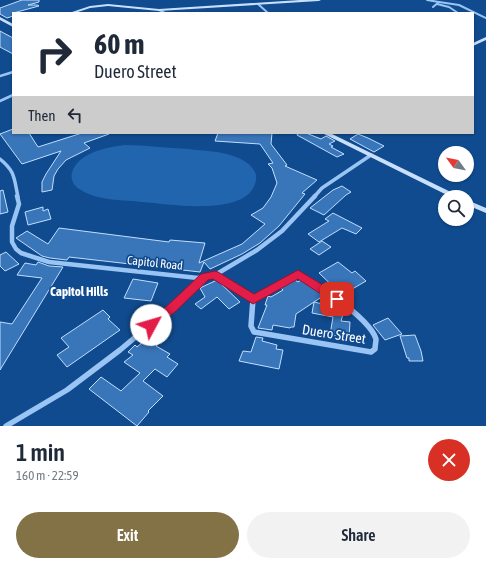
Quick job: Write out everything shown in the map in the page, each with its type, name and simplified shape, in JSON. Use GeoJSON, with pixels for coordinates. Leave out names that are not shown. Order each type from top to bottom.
{"type":"FeatureCollection","features":[{"type":"Feature","properties":{"kind":"street"},"geometry":{"type":"LineString","coordinates":[[74,12],[90,7],[108,5],[159,10],[319,0]]}},
{"type":"Feature","properties":{"kind":"street"},"geometry":{"type":"LineString","coordinates":[[427,0],[449,7],[456,12]]}},
{"type":"Feature","properties":{"kind":"street"},"geometry":{"type":"LineString","coordinates":[[433,7],[438,3],[459,5],[474,12]]}},
{"type":"Feature","properties":{"kind":"street"},"geometry":{"type":"LineString","coordinates":[[258,4],[267,12]]}},
{"type":"Feature","properties":{"kind":"street"},"geometry":{"type":"LineString","coordinates":[[159,10],[163,12]]}},
{"type":"Feature","properties":{"kind":"street"},"geometry":{"type":"LineString","coordinates":[[474,12],[486,18]]}},
{"type":"Feature","properties":{"kind":"street"},"geometry":{"type":"LineString","coordinates":[[0,18],[12,25]]}},
{"type":"Feature","properties":{"kind":"street"},"geometry":{"type":"LineString","coordinates":[[474,44],[486,38]]}},
{"type":"Feature","properties":{"kind":"street"},"geometry":{"type":"LineString","coordinates":[[0,76],[12,72]]}},
{"type":"Feature","properties":{"kind":"street"},"geometry":{"type":"LineString","coordinates":[[0,101],[12,95]]}},
{"type":"Feature","properties":{"kind":"street"},"geometry":{"type":"LineString","coordinates":[[327,134],[443,190]]}},
{"type":"Feature","properties":{"kind":"street","name":"Capitol Road"},"geometry":{"type":"LineString","coordinates":[[0,159],[10,167],[14,177],[19,204],[12,226],[12,242],[22,253],[49,262],[198,278],[215,275],[257,250],[282,231],[322,188],[371,155]]}},
{"type":"Feature","properties":{"kind":"street"},"geometry":{"type":"LineString","coordinates":[[474,205],[486,211]]}},
{"type":"Feature","properties":{"kind":"street"},"geometry":{"type":"LineString","coordinates":[[215,275],[253,300]]}},
{"type":"Feature","properties":{"kind":"street","name":"Duero Street"},"geometry":{"type":"LineString","coordinates":[[296,275],[301,275],[348,306],[363,321],[376,340],[375,349],[372,352],[365,352],[256,333],[251,328],[253,300],[296,275]]}},
{"type":"Feature","properties":{"kind":"street"},"geometry":{"type":"LineString","coordinates":[[6,426],[68,390],[172,308],[204,277]]}},
{"type":"Feature","properties":{"kind":"shaded area"},"geometry":{"type":"Polygon","coordinates":[[[125,145],[188,149],[218,152],[230,155],[240,158],[250,166],[255,172],[256,180],[250,192],[239,200],[207,206],[171,205],[103,198],[88,194],[79,189],[72,181],[72,173],[80,160],[102,149],[125,145]]]}},
{"type":"Feature","properties":{"kind":"building"},"geometry":{"type":"Polygon","coordinates":[[[22,0],[39,0],[39,2],[28,5],[39,6],[12,12],[12,16],[7,18],[0,14],[0,8],[22,0]]]}},
{"type":"Feature","properties":{"kind":"building"},"geometry":{"type":"Polygon","coordinates":[[[0,31],[12,37],[12,53],[0,47],[0,31]]]}},
{"type":"Feature","properties":{"kind":"building"},"geometry":{"type":"Polygon","coordinates":[[[12,129],[12,134],[30,134],[38,147],[79,134],[109,134],[84,143],[90,148],[66,160],[54,176],[52,190],[42,192],[42,182],[61,151],[22,164],[0,134],[12,129]]]}},
{"type":"Feature","properties":{"kind":"building"},"geometry":{"type":"Polygon","coordinates":[[[218,134],[272,134],[271,144],[287,165],[285,166],[317,180],[302,193],[305,194],[279,226],[260,243],[242,254],[210,269],[204,262],[200,272],[69,257],[67,260],[50,258],[42,256],[16,238],[27,231],[48,244],[59,228],[169,242],[170,240],[205,243],[199,263],[242,244],[265,224],[251,215],[263,208],[271,197],[277,183],[272,168],[268,164],[273,163],[260,144],[215,141],[218,134]]]}},
{"type":"Feature","properties":{"kind":"building"},"geometry":{"type":"Polygon","coordinates":[[[308,134],[321,139],[326,136],[335,141],[329,144],[333,146],[331,147],[344,154],[337,157],[297,135],[308,134]]]}},
{"type":"Feature","properties":{"kind":"building"},"geometry":{"type":"Polygon","coordinates":[[[358,134],[384,146],[374,152],[350,139],[358,134]]]}},
{"type":"Feature","properties":{"kind":"building"},"geometry":{"type":"Polygon","coordinates":[[[342,186],[351,192],[324,215],[310,208],[333,190],[342,186]]]}},
{"type":"Feature","properties":{"kind":"building"},"geometry":{"type":"Polygon","coordinates":[[[3,190],[8,212],[0,214],[0,191],[3,190]]]}},
{"type":"Feature","properties":{"kind":"building"},"geometry":{"type":"Polygon","coordinates":[[[43,207],[43,211],[48,209],[51,219],[28,225],[25,212],[43,207]]]}},
{"type":"Feature","properties":{"kind":"building"},"geometry":{"type":"Polygon","coordinates":[[[333,213],[362,228],[356,234],[342,228],[319,242],[308,234],[329,221],[325,219],[333,213]]]}},
{"type":"Feature","properties":{"kind":"building"},"geometry":{"type":"Polygon","coordinates":[[[322,241],[331,247],[319,255],[310,249],[322,241]]]}},
{"type":"Feature","properties":{"kind":"building"},"geometry":{"type":"Polygon","coordinates":[[[6,252],[19,264],[5,271],[0,266],[0,255],[6,252]]]}},
{"type":"Feature","properties":{"kind":"building"},"geometry":{"type":"Polygon","coordinates":[[[38,262],[49,266],[63,267],[0,370],[0,322],[12,324],[42,278],[17,275],[25,263],[36,265],[38,262]]]}},
{"type":"Feature","properties":{"kind":"building"},"geometry":{"type":"Polygon","coordinates":[[[338,262],[352,273],[355,271],[366,281],[342,295],[319,273],[338,262]]]}},
{"type":"Feature","properties":{"kind":"building"},"geometry":{"type":"Polygon","coordinates":[[[133,279],[158,283],[151,301],[124,298],[133,279]]]}},
{"type":"Feature","properties":{"kind":"building"},"geometry":{"type":"Polygon","coordinates":[[[217,280],[240,302],[229,309],[217,297],[201,309],[195,304],[205,297],[200,288],[217,280]]]}},
{"type":"Feature","properties":{"kind":"building"},"geometry":{"type":"Polygon","coordinates":[[[295,280],[298,282],[301,280],[307,283],[323,296],[296,314],[294,327],[290,328],[273,325],[272,330],[258,328],[267,305],[265,305],[268,296],[271,297],[283,290],[281,288],[295,280]]]}},
{"type":"Feature","properties":{"kind":"building"},"geometry":{"type":"Polygon","coordinates":[[[314,302],[327,305],[327,308],[344,311],[341,321],[350,322],[349,338],[330,335],[333,317],[312,313],[314,302]]]}},
{"type":"Feature","properties":{"kind":"building"},"geometry":{"type":"Polygon","coordinates":[[[103,310],[110,317],[108,319],[120,330],[67,367],[57,355],[69,347],[61,338],[103,310]]]}},
{"type":"Feature","properties":{"kind":"building"},"geometry":{"type":"Polygon","coordinates":[[[388,318],[402,334],[385,340],[373,325],[388,318]]]}},
{"type":"Feature","properties":{"kind":"building"},"geometry":{"type":"Polygon","coordinates":[[[158,329],[166,334],[156,346],[170,354],[167,357],[178,364],[167,377],[155,369],[143,381],[163,396],[148,411],[149,412],[137,426],[89,389],[101,377],[121,391],[140,373],[124,362],[133,355],[128,352],[135,345],[137,347],[158,329]]]}},
{"type":"Feature","properties":{"kind":"building"},"geometry":{"type":"Polygon","coordinates":[[[415,335],[423,361],[409,361],[400,336],[415,335]]]}},
{"type":"Feature","properties":{"kind":"building"},"geometry":{"type":"Polygon","coordinates":[[[256,337],[263,338],[262,341],[277,345],[276,349],[283,350],[279,369],[239,361],[243,351],[251,352],[256,337]]]}},
{"type":"Feature","properties":{"kind":"district","name":"Capitol Hills"},"geometry":{"type":"Point","coordinates":[79,291]}},
{"type":"Feature","properties":{"kind":"route"},"geometry":{"type":"LineString","coordinates":[[151,325],[172,308],[204,277],[215,275],[253,300],[298,274],[304,276],[337,299]]}}]}
